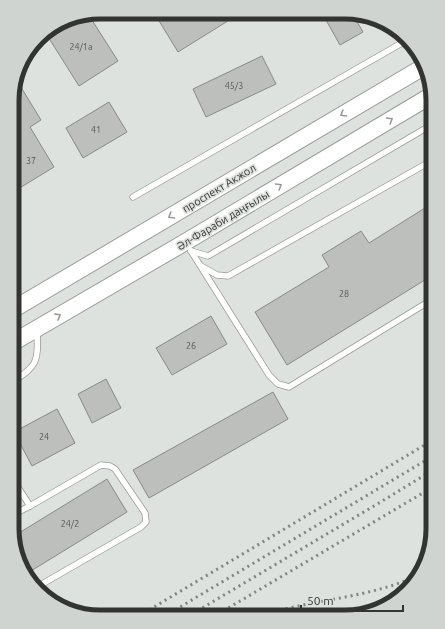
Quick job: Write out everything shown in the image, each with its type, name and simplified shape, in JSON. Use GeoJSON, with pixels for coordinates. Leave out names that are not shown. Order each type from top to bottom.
{"type":"FeatureCollection","features":[{"type":"Feature","properties":{"kind":"main road","name":"проспект Акжол"},"geometry":{"type":"LineString","coordinates":[[19,306],[420,69]]}},
{"type":"Feature","properties":{"kind":"main road","name":"Әл-Фараби даңғылы"},"geometry":{"type":"LineString","coordinates":[[19,339],[184,249],[426,99]]}},
{"type":"Feature","properties":{"kind":"lane"},"geometry":{"type":"LineString","coordinates":[[133,197],[402,43]]}},
{"type":"Feature","properties":{"kind":"lane"},"geometry":{"type":"LineString","coordinates":[[184,249],[208,256],[426,128]]}},
{"type":"Feature","properties":{"kind":"lane"},"geometry":{"type":"LineString","coordinates":[[200,266],[217,276],[228,276],[426,164]]}},
{"type":"Feature","properties":{"kind":"lane"},"geometry":{"type":"LineString","coordinates":[[184,249],[200,266],[269,375],[278,384],[289,387],[426,303]]}},
{"type":"Feature","properties":{"kind":"lane"},"geometry":{"type":"LineString","coordinates":[[19,377],[28,371],[38,354],[37,328]]}},
{"type":"Feature","properties":{"kind":"lane"},"geometry":{"type":"LineString","coordinates":[[19,512],[101,465],[110,466],[115,469],[145,513],[146,522],[141,527],[42,585]]}},
{"type":"Feature","properties":{"kind":"lane"},"geometry":{"type":"LineString","coordinates":[[19,489],[30,506]]}},
{"type":"Feature","properties":{"kind":"building"},"geometry":{"type":"Polygon","coordinates":[[[158,19],[231,19],[178,52],[158,19]]]}},
{"type":"Feature","properties":{"kind":"building"},"geometry":{"type":"Polygon","coordinates":[[[325,19],[356,20],[363,32],[340,45],[325,19]]]}},
{"type":"Feature","properties":{"kind":"building"},"geometry":{"type":"Polygon","coordinates":[[[92,20],[118,61],[79,86],[49,38],[69,25],[92,20]]]}},
{"type":"Feature","properties":{"kind":"building"},"geometry":{"type":"Polygon","coordinates":[[[262,56],[276,84],[206,117],[193,89],[262,56]]]}},
{"type":"Feature","properties":{"kind":"building"},"geometry":{"type":"Polygon","coordinates":[[[21,87],[41,120],[30,127],[54,167],[19,188],[19,100],[21,87]]]}},
{"type":"Feature","properties":{"kind":"building"},"geometry":{"type":"Polygon","coordinates":[[[109,102],[127,132],[83,158],[66,128],[109,102]]]}},
{"type":"Feature","properties":{"kind":"building"},"geometry":{"type":"Polygon","coordinates":[[[426,207],[426,279],[287,365],[255,312],[329,267],[322,255],[361,231],[369,243],[426,207]]]}},
{"type":"Feature","properties":{"kind":"building"},"geometry":{"type":"Polygon","coordinates":[[[211,316],[227,344],[172,375],[156,348],[211,316]]]}},
{"type":"Feature","properties":{"kind":"building"},"geometry":{"type":"Polygon","coordinates":[[[106,379],[121,408],[92,423],[78,394],[106,379]]]}},
{"type":"Feature","properties":{"kind":"building"},"geometry":{"type":"Polygon","coordinates":[[[273,392],[288,419],[149,498],[133,470],[273,392]]]}},
{"type":"Feature","properties":{"kind":"building"},"geometry":{"type":"Polygon","coordinates":[[[57,409],[75,443],[32,466],[19,441],[19,429],[57,409]]]}},
{"type":"Feature","properties":{"kind":"building"},"geometry":{"type":"Polygon","coordinates":[[[107,479],[127,512],[31,571],[25,560],[19,533],[107,479]]]}},
{"type":"Feature","properties":{"kind":"railway"},"geometry":{"type":"LineString","coordinates":[[149,610],[426,444]]}},
{"type":"Feature","properties":{"kind":"railway"},"geometry":{"type":"LineString","coordinates":[[175,610],[426,460]]}},
{"type":"Feature","properties":{"kind":"railway"},"geometry":{"type":"LineString","coordinates":[[199,610],[426,474]]}},
{"type":"Feature","properties":{"kind":"railway"},"geometry":{"type":"LineString","coordinates":[[225,610],[426,491]]}},
{"type":"Feature","properties":{"kind":"railway"},"geometry":{"type":"LineString","coordinates":[[281,610],[380,589],[408,580]]}}]}
